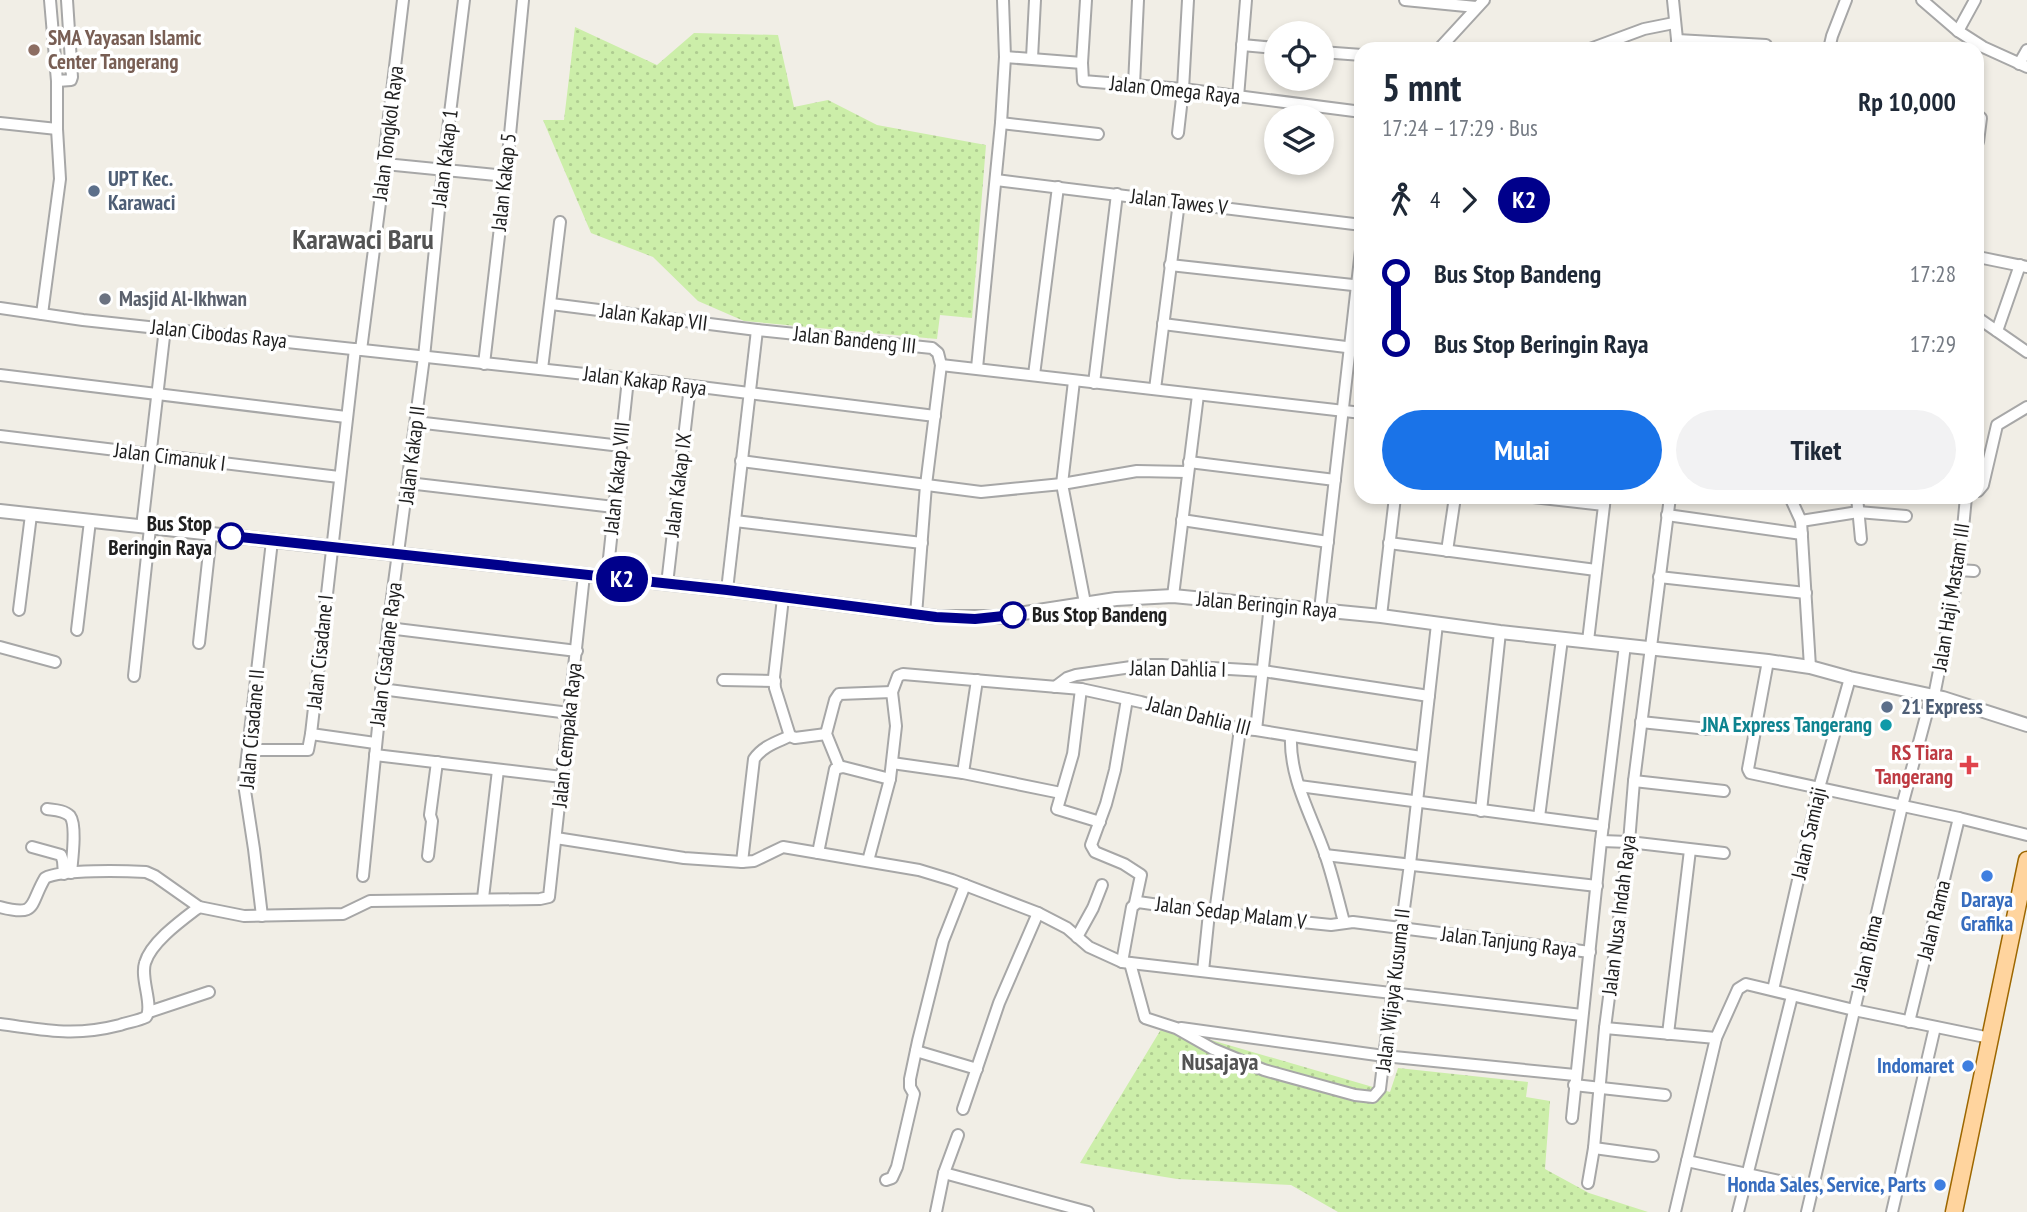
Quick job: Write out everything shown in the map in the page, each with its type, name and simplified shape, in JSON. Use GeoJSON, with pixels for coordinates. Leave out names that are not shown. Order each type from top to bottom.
{"type":"FeatureCollection","features":[{"type":"Feature","properties":{"kind":"main road"},"geometry":{"type":"LineString","coordinates":[[1954,1212],[2027,860]]}},
{"type":"Feature","properties":{"kind":"street"},"geometry":{"type":"LineString","coordinates":[[42,314],[60,179],[57,81],[50,0]]}},
{"type":"Feature","properties":{"kind":"street"},"geometry":{"type":"LineString","coordinates":[[57,81],[71,80],[72,77],[67,0]]}},
{"type":"Feature","properties":{"kind":"street","name":"Jalan Tongkol Raya"},"geometry":{"type":"LineString","coordinates":[[331,547],[346,417],[385,164],[384,150],[403,0]]}},
{"type":"Feature","properties":{"kind":"street","name":"Jalan Kakap 1"},"geometry":{"type":"LineString","coordinates":[[424,357],[464,0]]}},
{"type":"Feature","properties":{"kind":"street","name":"Jalan Kakap 5"},"geometry":{"type":"LineString","coordinates":[[484,364],[523,0]]}},
{"type":"Feature","properties":{"kind":"street"},"geometry":{"type":"LineString","coordinates":[[977,368],[1002,123],[1005,57],[1003,0]]}},
{"type":"Feature","properties":{"kind":"street"},"geometry":{"type":"LineString","coordinates":[[1032,58],[1035,0]]}},
{"type":"Feature","properties":{"kind":"street"},"geometry":{"type":"LineString","coordinates":[[1082,63],[1086,0]]}},
{"type":"Feature","properties":{"kind":"street"},"geometry":{"type":"LineString","coordinates":[[1134,85],[1138,0]]}},
{"type":"Feature","properties":{"kind":"street"},"geometry":{"type":"LineString","coordinates":[[1178,133],[1188,0]]}},
{"type":"Feature","properties":{"kind":"street"},"geometry":{"type":"LineString","coordinates":[[1238,97],[1246,0]]}},
{"type":"Feature","properties":{"kind":"street"},"geometry":{"type":"LineString","coordinates":[[1413,0],[1480,4]]}},
{"type":"Feature","properties":{"kind":"street"},"geometry":{"type":"LineString","coordinates":[[1673,0],[1675,42]]}},
{"type":"Feature","properties":{"kind":"street"},"geometry":{"type":"LineString","coordinates":[[1831,42],[1846,0]]}},
{"type":"Feature","properties":{"kind":"street"},"geometry":{"type":"LineString","coordinates":[[1922,0],[1975,42]]}},
{"type":"Feature","properties":{"kind":"street"},"geometry":{"type":"LineString","coordinates":[[1958,31],[1975,0]]}},
{"type":"Feature","properties":{"kind":"street"},"geometry":{"type":"LineString","coordinates":[[1446,42],[1480,4]]}},
{"type":"Feature","properties":{"kind":"street"},"geometry":{"type":"LineString","coordinates":[[1613,42],[1644,29],[1674,23]]}},
{"type":"Feature","properties":{"kind":"street"},"geometry":{"type":"LineString","coordinates":[[1242,45],[1264,47]]}},
{"type":"Feature","properties":{"kind":"street"},"geometry":{"type":"LineString","coordinates":[[1984,47],[2023,65],[2027,50]]}},
{"type":"Feature","properties":{"kind":"street"},"geometry":{"type":"LineString","coordinates":[[1334,53],[1354,54]]}},
{"type":"Feature","properties":{"kind":"street","name":"Jalan Omega Raya"},"geometry":{"type":"LineString","coordinates":[[1005,57],[1082,63],[1083,81],[1183,89],[1354,111]]}},
{"type":"Feature","properties":{"kind":"street"},"geometry":{"type":"LineString","coordinates":[[0,122],[57,129]]}},
{"type":"Feature","properties":{"kind":"street"},"geometry":{"type":"LineString","coordinates":[[1002,123],[1098,134]]}},
{"type":"Feature","properties":{"kind":"street"},"geometry":{"type":"LineString","coordinates":[[385,164],[506,176]]}},
{"type":"Feature","properties":{"kind":"street","name":"Jalan Tawes V"},"geometry":{"type":"LineString","coordinates":[[996,180],[1354,224]]}},
{"type":"Feature","properties":{"kind":"street"},"geometry":{"type":"LineString","coordinates":[[1034,375],[1058,187]]}},
{"type":"Feature","properties":{"kind":"street"},"geometry":{"type":"LineString","coordinates":[[1094,383],[1117,194]]}},
{"type":"Feature","properties":{"kind":"street"},"geometry":{"type":"LineString","coordinates":[[1155,389],[1178,202]]}},
{"type":"Feature","properties":{"kind":"street"},"geometry":{"type":"LineString","coordinates":[[542,369],[560,222]]}},
{"type":"Feature","properties":{"kind":"street"},"geometry":{"type":"LineString","coordinates":[[1984,258],[2023,266],[1997,331]]}},
{"type":"Feature","properties":{"kind":"street"},"geometry":{"type":"LineString","coordinates":[[1170,265],[1354,285]]}},
{"type":"Feature","properties":{"kind":"street","name":"Jalan Kakap VII"},"geometry":{"type":"LineString","coordinates":[[551,304],[757,330]]}},
{"type":"Feature","properties":{"kind":"street","name":"Jalan Cibodas Raya"},"geometry":{"type":"LineString","coordinates":[[0,308],[358,350]]}},
{"type":"Feature","properties":{"kind":"street"},"geometry":{"type":"LineString","coordinates":[[1320,610],[1354,316]]}},
{"type":"Feature","properties":{"kind":"street"},"geometry":{"type":"LineString","coordinates":[[1984,322],[2027,352]]}},
{"type":"Feature","properties":{"kind":"street"},"geometry":{"type":"LineString","coordinates":[[1163,324],[1354,348]]}},
{"type":"Feature","properties":{"kind":"street"},"geometry":{"type":"LineString","coordinates":[[134,676],[151,454],[165,328]]}},
{"type":"Feature","properties":{"kind":"street"},"geometry":{"type":"LineString","coordinates":[[727,590],[757,330]]}},
{"type":"Feature","properties":{"kind":"street","name":"Jalan Bandeng III"},"geometry":{"type":"LineString","coordinates":[[757,330],[932,348],[938,353],[941,365]]}},
{"type":"Feature","properties":{"kind":"street","name":"Jalan Kakap Raya"},"geometry":{"type":"LineString","coordinates":[[358,350],[935,416]]}},
{"type":"Feature","properties":{"kind":"street","name":"Jalan Kakap II"},"geometry":{"type":"LineString","coordinates":[[399,554],[424,357]]}},
{"type":"Feature","properties":{"kind":"street"},"geometry":{"type":"LineString","coordinates":[[916,615],[926,485],[941,365],[1354,413]]}},
{"type":"Feature","properties":{"kind":"street"},"geometry":{"type":"LineString","coordinates":[[0,375],[346,417]]}},
{"type":"Feature","properties":{"kind":"street","name":"Jalan Kakap VIII"},"geometry":{"type":"LineString","coordinates":[[607,577],[628,379]]}},
{"type":"Feature","properties":{"kind":"street"},"geometry":{"type":"LineString","coordinates":[[1074,381],[1062,484],[1085,603]]}},
{"type":"Feature","properties":{"kind":"street","name":"Jalan Kakap IX"},"geometry":{"type":"LineString","coordinates":[[667,584],[690,386]]}},
{"type":"Feature","properties":{"kind":"street"},"geometry":{"type":"LineString","coordinates":[[1173,596],[1198,395]]}},
{"type":"Feature","properties":{"kind":"street"},"geometry":{"type":"LineString","coordinates":[[1984,481],[1997,425],[2027,407]]}},
{"type":"Feature","properties":{"kind":"street"},"geometry":{"type":"LineString","coordinates":[[416,422],[621,446]]}},
{"type":"Feature","properties":{"kind":"street","name":"Jalan Cimanuk I"},"geometry":{"type":"LineString","coordinates":[[0,436],[339,477]]}},
{"type":"Feature","properties":{"kind":"street"},"geometry":{"type":"LineString","coordinates":[[741,461],[981,492],[1062,484],[1137,471],[1188,467],[1335,480]]}},
{"type":"Feature","properties":{"kind":"street"},"geometry":{"type":"LineString","coordinates":[[408,483],[614,507]]}},
{"type":"Feature","properties":{"kind":"street"},"geometry":{"type":"LineString","coordinates":[[1381,616],[1394,504]]}},
{"type":"Feature","properties":{"kind":"street"},"geometry":{"type":"LineString","coordinates":[[1447,551],[1454,504]]}},
{"type":"Feature","properties":{"kind":"street"},"geometry":{"type":"LineString","coordinates":[[1588,641],[1604,504]]}},
{"type":"Feature","properties":{"kind":"street","name":"Jalan Nusa Indah Raya"},"geometry":{"type":"LineString","coordinates":[[1588,1183],[1594,1148],[1585,1084],[1605,1028],[1622,842],[1634,781],[1669,504]]}},
{"type":"Feature","properties":{"kind":"street"},"geometry":{"type":"LineString","coordinates":[[1793,504],[1801,521],[1810,667]]}},
{"type":"Feature","properties":{"kind":"street"},"geometry":{"type":"LineString","coordinates":[[1857,504],[1861,539]]}},
{"type":"Feature","properties":{"kind":"street","name":"Jalan Haji Mastam III"},"geometry":{"type":"LineString","coordinates":[[1934,696],[1959,570],[1965,504]]}},
{"type":"Feature","properties":{"kind":"street","name":"Jalan Beringin Raya"},"geometry":{"type":"LineString","coordinates":[[0,511],[727,590],[936,617],[988,618],[1116,599],[1173,596],[1381,616],[1810,667],[1934,696],[2027,725]]}},
{"type":"Feature","properties":{"kind":"street"},"geometry":{"type":"LineString","coordinates":[[1801,521],[1858,512],[1906,516]]}},
{"type":"Feature","properties":{"kind":"street"},"geometry":{"type":"LineString","coordinates":[[19,610],[31,515]]}},
{"type":"Feature","properties":{"kind":"street"},"geometry":{"type":"LineString","coordinates":[[1667,515],[1802,534]]}},
{"type":"Feature","properties":{"kind":"street"},"geometry":{"type":"LineString","coordinates":[[1182,520],[1328,542]]}},
{"type":"Feature","properties":{"kind":"street"},"geometry":{"type":"LineString","coordinates":[[76,630],[90,521]]}},
{"type":"Feature","properties":{"kind":"street"},"geometry":{"type":"LineString","coordinates":[[735,521],[922,542]]}},
{"type":"Feature","properties":{"kind":"street"},"geometry":{"type":"LineString","coordinates":[[200,643],[211,534]]}},
{"type":"Feature","properties":{"kind":"street","name":"Jalan Cisadane II"},"geometry":{"type":"LineString","coordinates":[[262,916],[244,776],[272,541]]}},
{"type":"Feature","properties":{"kind":"street"},"geometry":{"type":"LineString","coordinates":[[1389,543],[1596,570]]}},
{"type":"Feature","properties":{"kind":"street","name":"Jalan Cisadane I"},"geometry":{"type":"LineString","coordinates":[[331,547],[311,734],[437,762],[562,777]]}},
{"type":"Feature","properties":{"kind":"street","name":"Jalan Cisadane Raya"},"geometry":{"type":"LineString","coordinates":[[363,876],[381,689],[399,554]]}},
{"type":"Feature","properties":{"kind":"street"},"geometry":{"type":"LineString","coordinates":[[1959,570],[1974,571]]}},
{"type":"Feature","properties":{"kind":"street","name":"Jalan Cempaka Raya"},"geometry":{"type":"LineString","coordinates":[[483,898],[540,899],[550,895],[584,575]]}},
{"type":"Feature","properties":{"kind":"street"},"geometry":{"type":"LineString","coordinates":[[1659,577],[1806,593]]}},
{"type":"Feature","properties":{"kind":"street"},"geometry":{"type":"LineString","coordinates":[[783,598],[775,688],[790,736]]}},
{"type":"Feature","properties":{"kind":"street"},"geometry":{"type":"LineString","coordinates":[[1256,730],[1270,605]]}},
{"type":"Feature","properties":{"kind":"street","name":"Jalan Wijaya Kusuma II"},"geometry":{"type":"LineString","coordinates":[[1126,963],[1145,1018],[1176,1028],[1213,1049],[1264,1070],[1355,1095],[1373,1097],[1380,1089],[1410,864],[1437,624]]}},
{"type":"Feature","properties":{"kind":"street"},"geometry":{"type":"LineString","coordinates":[[388,628],[577,651]]}},
{"type":"Feature","properties":{"kind":"street"},"geometry":{"type":"LineString","coordinates":[[1481,811],[1500,632]]}},
{"type":"Feature","properties":{"kind":"street"},"geometry":{"type":"LineString","coordinates":[[1539,817],[1562,639]]}},
{"type":"Feature","properties":{"kind":"street"},"geometry":{"type":"LineString","coordinates":[[1572,1118],[1585,1084],[1582,1015],[1625,645]]}},
{"type":"Feature","properties":{"kind":"street"},"geometry":{"type":"LineString","coordinates":[[0,647],[55,662]]}},
{"type":"Feature","properties":{"kind":"street"},"geometry":{"type":"LineString","coordinates":[[1768,660],[1748,769],[1750,773],[2027,835]]}},
{"type":"Feature","properties":{"kind":"street","name":"Jalan Dahlia I"},"geometry":{"type":"LineString","coordinates":[[1055,687],[1076,675],[1144,665],[1263,671],[1429,696]]}},
{"type":"Feature","properties":{"kind":"street","name":"Jalan Dahlia III"},"geometry":{"type":"LineString","coordinates":[[892,692],[898,676],[903,674],[1081,689],[1240,729],[1421,757]]}},
{"type":"Feature","properties":{"kind":"street","name":"Jalan Samiaji"},"geometry":{"type":"LineString","coordinates":[[1773,990],[1819,788],[1850,678]]}},
{"type":"Feature","properties":{"kind":"street"},"geometry":{"type":"LineString","coordinates":[[723,680],[775,681]]}},
{"type":"Feature","properties":{"kind":"street"},"geometry":{"type":"LineString","coordinates":[[962,773],[977,680]]}},
{"type":"Feature","properties":{"kind":"street"},"geometry":{"type":"LineString","coordinates":[[381,689],[569,713]]}},
{"type":"Feature","properties":{"kind":"street"},"geometry":{"type":"LineString","coordinates":[[1081,689],[1073,754],[1058,809],[1100,822]]}},
{"type":"Feature","properties":{"kind":"street"},"geometry":{"type":"LineString","coordinates":[[839,766],[826,734],[839,694],[892,692],[896,726],[890,779],[869,861]]}},
{"type":"Feature","properties":{"kind":"street","name":"Jalan Bima"},"geometry":{"type":"LineString","coordinates":[[1807,1212],[1902,806],[1929,705],[1934,696]]}},
{"type":"Feature","properties":{"kind":"street"},"geometry":{"type":"LineString","coordinates":[[1127,699],[1115,770],[1091,845],[1141,874],[1135,903]]}},
{"type":"Feature","properties":{"kind":"street"},"geometry":{"type":"LineString","coordinates":[[1641,722],[1708,729]]}},
{"type":"Feature","properties":{"kind":"street"},"geometry":{"type":"LineString","coordinates":[[1203,971],[1240,729]]}},
{"type":"Feature","properties":{"kind":"street"},"geometry":{"type":"LineString","coordinates":[[248,750],[307,750],[311,734]]}},
{"type":"Feature","properties":{"kind":"street"},"geometry":{"type":"LineString","coordinates":[[742,862],[754,759],[763,748],[790,736],[795,738],[826,734]]}},
{"type":"Feature","properties":{"kind":"street"},"geometry":{"type":"LineString","coordinates":[[1291,736],[1290,747],[1299,786],[1325,855],[1344,922]]}},
{"type":"Feature","properties":{"kind":"street"},"geometry":{"type":"LineString","coordinates":[[428,856],[437,762]]}},
{"type":"Feature","properties":{"kind":"street"},"geometry":{"type":"LineString","coordinates":[[892,763],[962,773],[1061,793]]}},
{"type":"Feature","properties":{"kind":"street"},"geometry":{"type":"LineString","coordinates":[[839,766],[890,779]]}},
{"type":"Feature","properties":{"kind":"street"},"geometry":{"type":"LineString","coordinates":[[818,853],[835,769],[839,766]]}},
{"type":"Feature","properties":{"kind":"street"},"geometry":{"type":"LineString","coordinates":[[0,907],[26,912],[49,875],[138,872],[152,874],[199,907],[244,916],[343,914],[370,901],[483,898],[498,770]]}},
{"type":"Feature","properties":{"kind":"street"},"geometry":{"type":"LineString","coordinates":[[1634,781],[1724,791]]}},
{"type":"Feature","properties":{"kind":"street"},"geometry":{"type":"LineString","coordinates":[[1299,786],[1603,826]]}},
{"type":"Feature","properties":{"kind":"street"},"geometry":{"type":"LineString","coordinates":[[47,809],[63,811],[70,816],[74,824],[67,874]]}},
{"type":"Feature","properties":{"kind":"street","name":"Jalan Rama"},"geometry":{"type":"LineString","coordinates":[[1909,1022],[1959,818]]}},
{"type":"Feature","properties":{"kind":"street"},"geometry":{"type":"LineString","coordinates":[[556,838],[684,858],[754,861],[783,847],[869,861],[927,872],[1038,913],[1067,928],[1089,947],[1126,963],[1582,1015]]}},
{"type":"Feature","properties":{"kind":"street"},"geometry":{"type":"LineString","coordinates":[[1601,841],[1724,853]]}},
{"type":"Feature","properties":{"kind":"street"},"geometry":{"type":"LineString","coordinates":[[33,847],[61,855],[67,874]]}},
{"type":"Feature","properties":{"kind":"street"},"geometry":{"type":"LineString","coordinates":[[1668,1034],[1690,849]]}},
{"type":"Feature","properties":{"kind":"street"},"geometry":{"type":"LineString","coordinates":[[1325,855],[1597,886]]}},
{"type":"Feature","properties":{"kind":"street"},"geometry":{"type":"LineString","coordinates":[[886,1180],[892,1178],[897,1167],[914,1094],[910,1079],[916,1051],[943,941],[965,885]]}},
{"type":"Feature","properties":{"kind":"street"},"geometry":{"type":"LineString","coordinates":[[1077,937],[1102,885]]}},
{"type":"Feature","properties":{"kind":"street","name":"Jalan Sedap Malam V"},"geometry":{"type":"LineString","coordinates":[[1126,963],[1132,908],[1138,902],[1212,913],[1331,925],[1344,922]]}},
{"type":"Feature","properties":{"kind":"street"},"geometry":{"type":"LineString","coordinates":[[149,1012],[144,978],[145,960],[175,926],[199,907]]}},
{"type":"Feature","properties":{"kind":"street"},"geometry":{"type":"LineString","coordinates":[[962,1108],[999,1003],[1038,913]]}},
{"type":"Feature","properties":{"kind":"street","name":"Jalan Tanjung Raya"},"geometry":{"type":"LineString","coordinates":[[1344,922],[1590,952]]}},
{"type":"Feature","properties":{"kind":"street"},"geometry":{"type":"LineString","coordinates":[[1675,1212],[1716,1038],[1738,989],[1746,984],[1990,1038]]}},
{"type":"Feature","properties":{"kind":"street"},"geometry":{"type":"LineString","coordinates":[[0,1024],[57,1032],[83,1032],[143,1019],[149,1012],[209,992]]}},
{"type":"Feature","properties":{"kind":"street"},"geometry":{"type":"LineString","coordinates":[[1738,1212],[1792,996]]}},
{"type":"Feature","properties":{"kind":"street"},"geometry":{"type":"LineString","coordinates":[[1892,1212],[1935,1027]]}},
{"type":"Feature","properties":{"kind":"street"},"geometry":{"type":"LineString","coordinates":[[1176,1028],[1665,1095]]}},
{"type":"Feature","properties":{"kind":"street"},"geometry":{"type":"LineString","coordinates":[[1605,1028],[1716,1038]]}},
{"type":"Feature","properties":{"kind":"street"},"geometry":{"type":"LineString","coordinates":[[916,1051],[977,1069]]}},
{"type":"Feature","properties":{"kind":"street"},"geometry":{"type":"LineString","coordinates":[[936,1212],[944,1173],[958,1135]]}},
{"type":"Feature","properties":{"kind":"street"},"geometry":{"type":"LineString","coordinates":[[1594,1148],[1653,1156]]}},
{"type":"Feature","properties":{"kind":"street"},"geometry":{"type":"LineString","coordinates":[[1687,1161],[1812,1188]]}},
{"type":"Feature","properties":{"kind":"street"},"geometry":{"type":"LineString","coordinates":[[944,1173],[1088,1212]]}},
{"type":"Feature","properties":{"kind":"green space"},"geometry":{"type":"Polygon","coordinates":[[[575,27],[657,65],[694,33],[778,35],[794,107],[828,100],[877,125],[986,145],[972,318],[940,315],[937,339],[744,321],[698,301],[653,257],[591,233],[543,120],[564,120],[575,27]]]}},
{"type":"Feature","properties":{"kind":"green space"},"geometry":{"type":"Polygon","coordinates":[[[1163,1026],[1390,1092],[1398,1068],[1528,1082],[1526,1097],[1550,1101],[1545,1169],[1589,1193],[1648,1212],[1338,1212],[1291,1185],[1177,1179],[1080,1163],[1163,1026]]]}},
{"type":"Feature","properties":{"kind":"bus line","name":"K2"},"geometry":{"type":"LineString","coordinates":[[231,536],[727,590],[936,617],[975,619],[1013,615]]}},
{"type":"Feature","properties":{"kind":"place","name":"SMA Yayasan Islamic Center Tangerang"},"geometry":{"type":"Point","coordinates":[34,50]}},
{"type":"Feature","properties":{"kind":"place","name":"UPT Kec. Karawaci"},"geometry":{"type":"Point","coordinates":[94,191]}},
{"type":"Feature","properties":{"kind":"place","name":"Masjid Al-Ikhwan"},"geometry":{"type":"Point","coordinates":[105,299]}},
{"type":"Feature","properties":{"kind":"place","name":"Bus Stop Beringin Raya"},"geometry":{"type":"Point","coordinates":[231,536]}},
{"type":"Feature","properties":{"kind":"place","name":"Bus Stop Bandeng"},"geometry":{"type":"Point","coordinates":[1013,615]}},
{"type":"Feature","properties":{"kind":"place","name":"21 Express"},"geometry":{"type":"Point","coordinates":[1887,707]}},
{"type":"Feature","properties":{"kind":"place","name":"JNA Express Tangerang"},"geometry":{"type":"Point","coordinates":[1886,725]}},
{"type":"Feature","properties":{"kind":"place","name":"RS Tiara Tangerang"},"geometry":{"type":"Point","coordinates":[1969,765]}},
{"type":"Feature","properties":{"kind":"place","name":"Daraya Grafika"},"geometry":{"type":"Point","coordinates":[1987,876]}},
{"type":"Feature","properties":{"kind":"place","name":"Indomaret"},"geometry":{"type":"Point","coordinates":[1968,1066]}},
{"type":"Feature","properties":{"kind":"place","name":"Honda Sales, Service, Parts"},"geometry":{"type":"Point","coordinates":[1940,1185]}},
{"type":"Feature","properties":{"kind":"district","name":"Karawaci Baru"},"geometry":{"type":"Point","coordinates":[363,239]}},
{"type":"Feature","properties":{"kind":"district","name":"Nusajaya"},"geometry":{"type":"Point","coordinates":[1220,1062]}}]}
